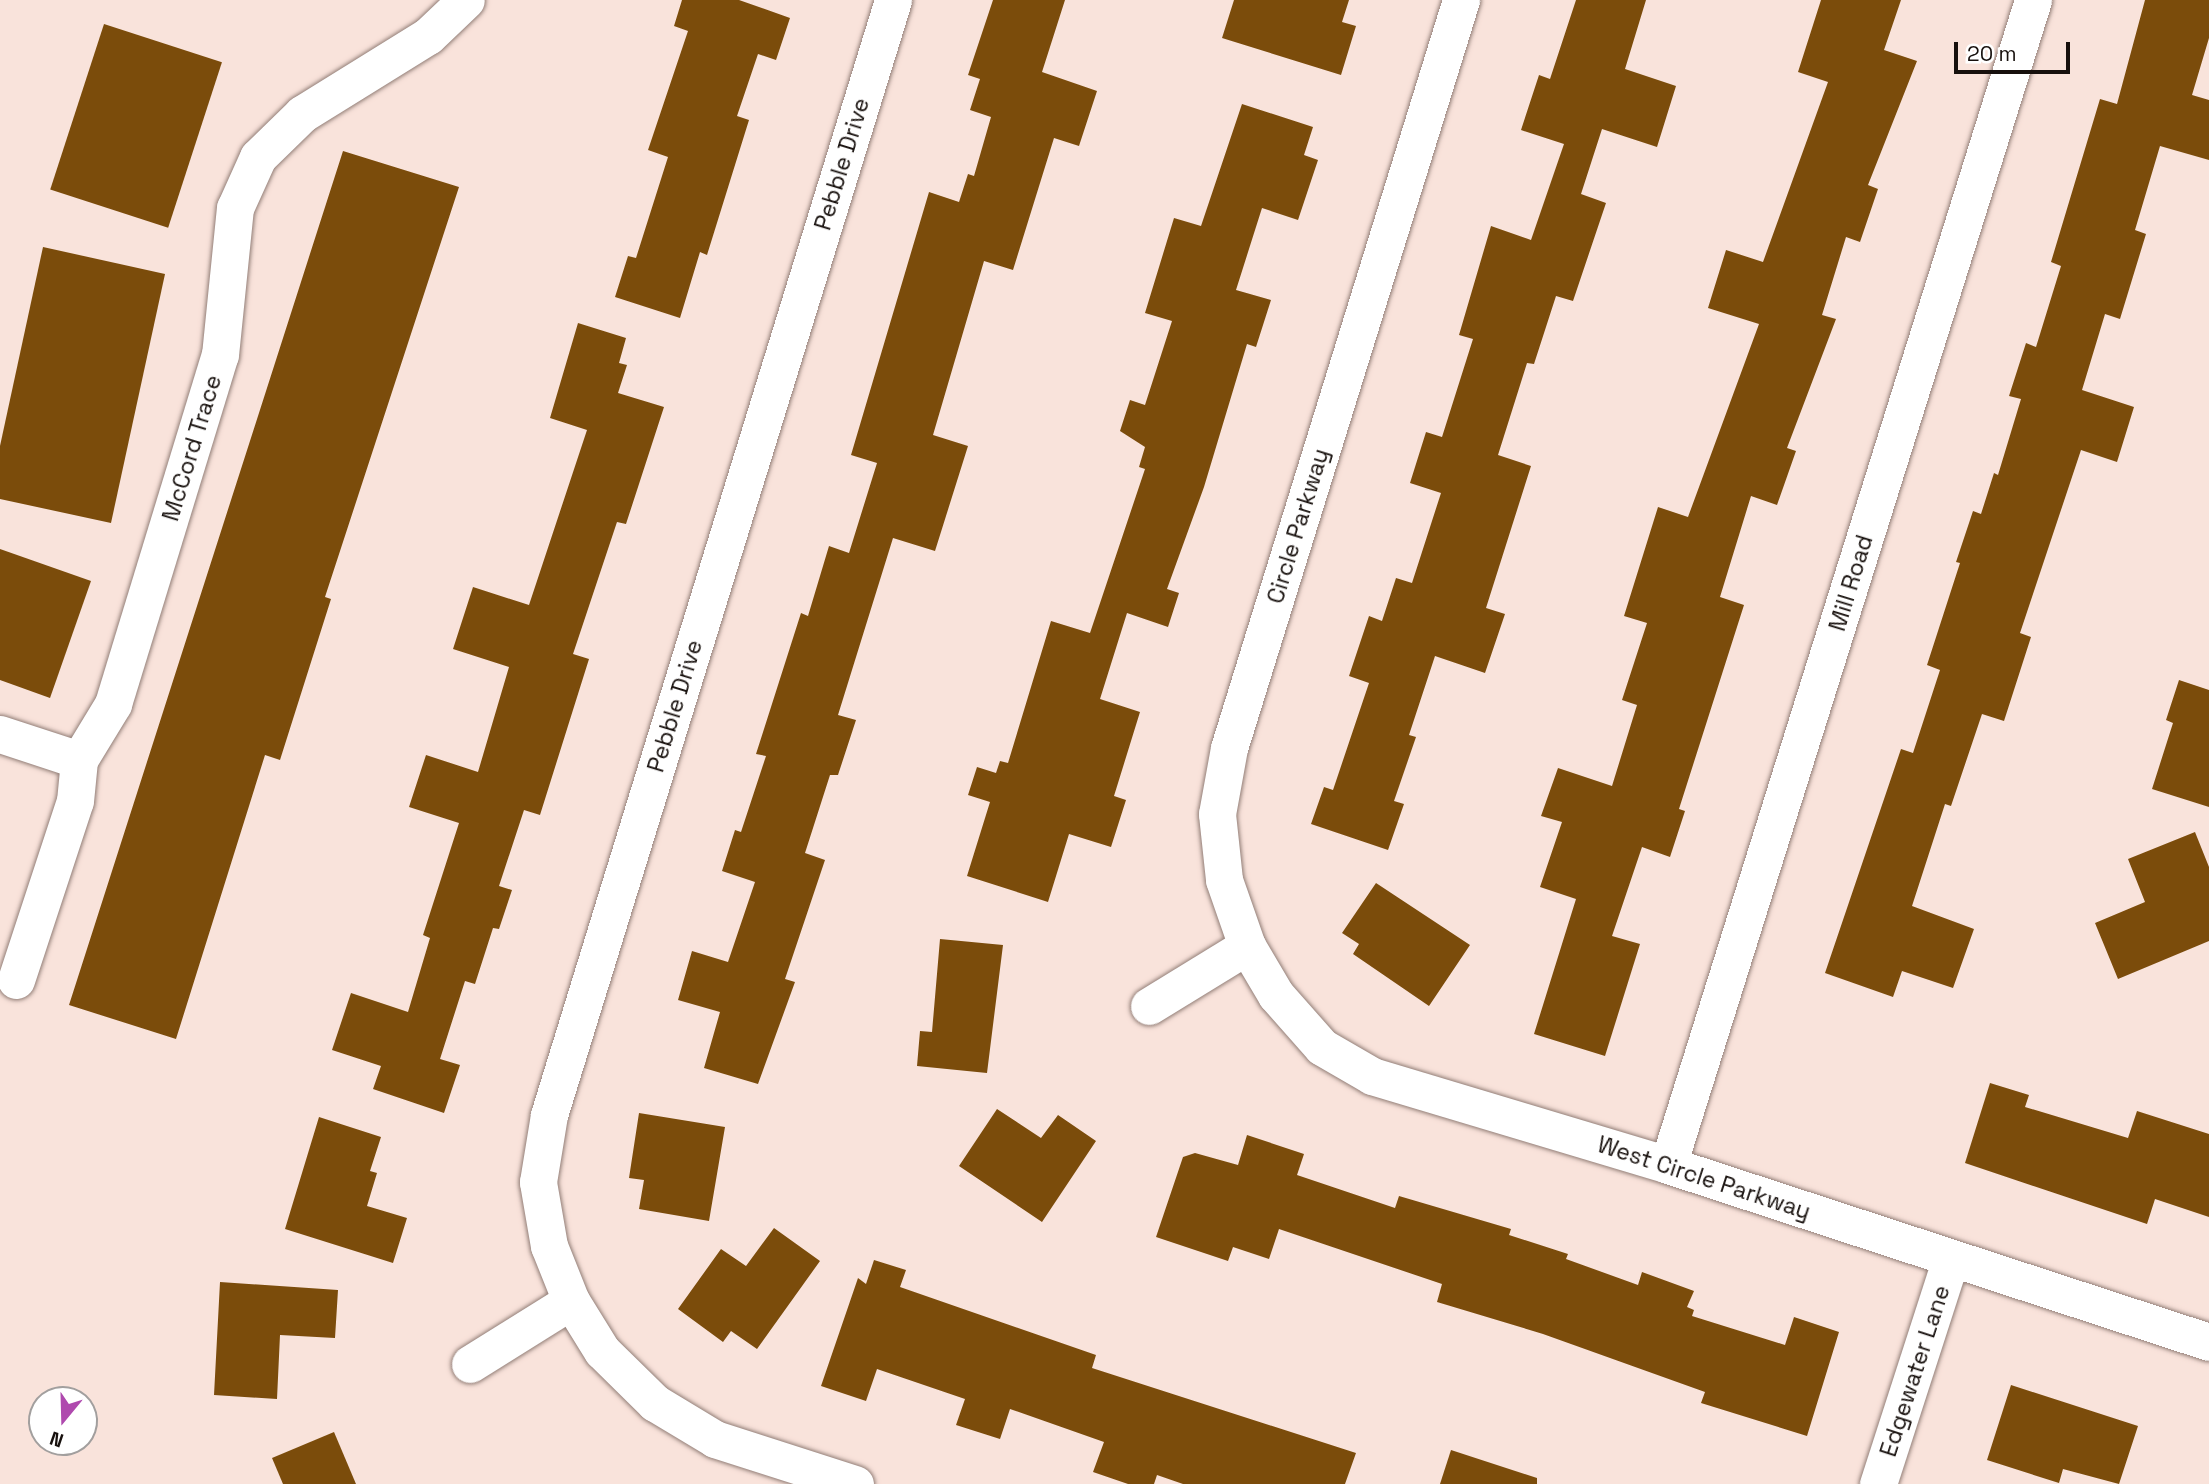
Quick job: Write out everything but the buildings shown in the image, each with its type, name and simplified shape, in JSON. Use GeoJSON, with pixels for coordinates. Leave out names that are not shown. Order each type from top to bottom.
{"type":"FeatureCollection","features":[{"type":"Feature","properties":{"kind":"street","name":"McCord Trace"},"geometry":{"type":"LineString","coordinates":[[16,980],[75,801],[79,760],[113,704],[220,355],[235,208],[258,157],[302,114],[428,36],[466,0]]}},
{"type":"Feature","properties":{"kind":"street","name":"Pebble Drive"},"geometry":{"type":"LineString","coordinates":[[855,1484],[715,1439],[655,1403],[602,1351],[570,1301],[549,1247],[538,1182],[549,1115],[893,0]]}},
{"type":"Feature","properties":{"kind":"street","name":"Circle Parkway"},"geometry":{"type":"LineString","coordinates":[[1247,946],[1224,880],[1217,814],[1229,748],[1461,0]]}},
{"type":"Feature","properties":{"kind":"street","name":"Mill Road"},"geometry":{"type":"LineString","coordinates":[[1668,1165],[2033,0]]}},
{"type":"Feature","properties":{"kind":"street"},"geometry":{"type":"LineString","coordinates":[[0,734],[79,760]]}},
{"type":"Feature","properties":{"kind":"street"},"geometry":{"type":"LineString","coordinates":[[1149,1006],[1247,946]]}},
{"type":"Feature","properties":{"kind":"street","name":"West Circle Parkway"},"geometry":{"type":"LineString","coordinates":[[1247,946],[1276,995],[1322,1047],[1372,1076],[1668,1165],[2209,1342]]}},
{"type":"Feature","properties":{"kind":"street","name":"Edgewater Lane"},"geometry":{"type":"LineString","coordinates":[[1878,1484],[1951,1258]]}},
{"type":"Feature","properties":{"kind":"street"},"geometry":{"type":"LineString","coordinates":[[470,1364],[570,1301]]}}]}
